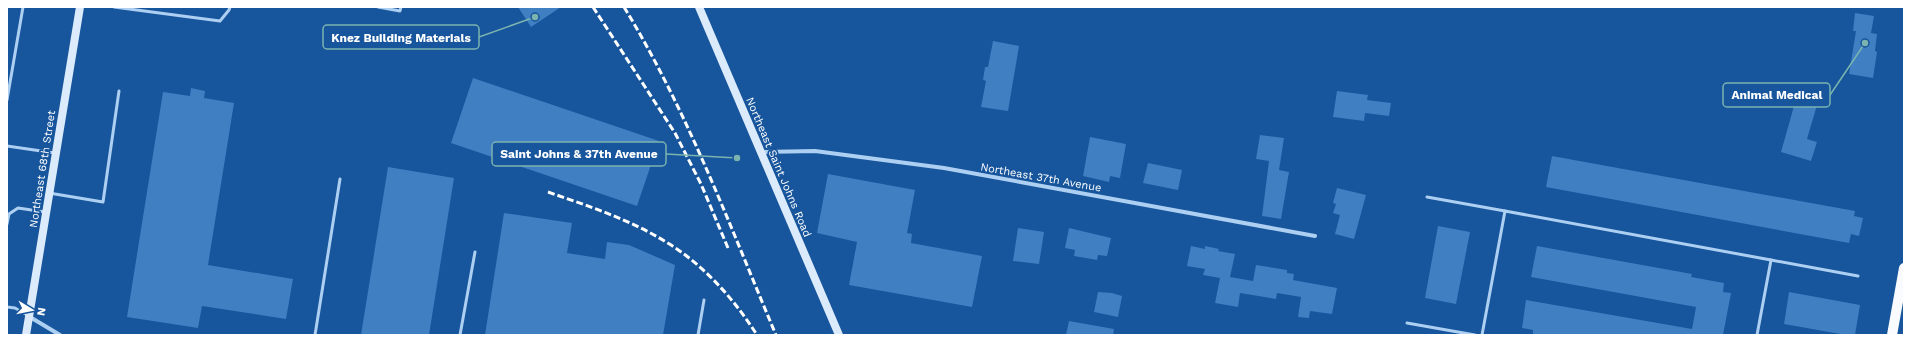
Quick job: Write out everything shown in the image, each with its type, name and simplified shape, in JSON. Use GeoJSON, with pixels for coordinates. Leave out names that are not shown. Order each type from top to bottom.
{"type":"FeatureCollection","features":[{"type":"Feature","properties":{"kind":"main road","name":"Northeast 68th Street"},"geometry":{"type":"LineString","coordinates":[[26,335],[80,7]]}},
{"type":"Feature","properties":{"kind":"main road","name":"Northeast Saint Johns Road"},"geometry":{"type":"LineString","coordinates":[[699,7],[839,335]]}},
{"type":"Feature","properties":{"kind":"main road"},"geometry":{"type":"LineString","coordinates":[[1892,335],[1904,268]]}},
{"type":"Feature","properties":{"kind":"street","name":"Northeast 37th Avenue"},"geometry":{"type":"LineString","coordinates":[[761,152],[815,151],[944,168],[1315,236]]}},
{"type":"Feature","properties":{"kind":"street"},"geometry":{"type":"LineString","coordinates":[[29,317],[60,335]]}},
{"type":"Feature","properties":{"kind":"lane"},"geometry":{"type":"LineString","coordinates":[[7,100],[23,7]]}},
{"type":"Feature","properties":{"kind":"lane"},"geometry":{"type":"LineString","coordinates":[[114,7],[220,21],[230,7]]}},
{"type":"Feature","properties":{"kind":"lane"},"geometry":{"type":"LineString","coordinates":[[378,7],[400,11],[401,7]]}},
{"type":"Feature","properties":{"kind":"lane"},"geometry":{"type":"LineString","coordinates":[[50,193],[103,202],[119,91]]}},
{"type":"Feature","properties":{"kind":"lane"},"geometry":{"type":"LineString","coordinates":[[7,146],[56,153]]}},
{"type":"Feature","properties":{"kind":"lane"},"geometry":{"type":"LineString","coordinates":[[314,335],[340,179]]}},
{"type":"Feature","properties":{"kind":"lane"},"geometry":{"type":"LineString","coordinates":[[1427,197],[1858,276]]}},
{"type":"Feature","properties":{"kind":"lane"},"geometry":{"type":"LineString","coordinates":[[7,224],[9,214],[18,208],[46,212]]}},
{"type":"Feature","properties":{"kind":"lane"},"geometry":{"type":"LineString","coordinates":[[1482,335],[1505,211]]}},
{"type":"Feature","properties":{"kind":"lane"},"geometry":{"type":"LineString","coordinates":[[460,335],[475,252]]}},
{"type":"Feature","properties":{"kind":"lane"},"geometry":{"type":"LineString","coordinates":[[1757,335],[1771,260]]}},
{"type":"Feature","properties":{"kind":"lane"},"geometry":{"type":"LineString","coordinates":[[698,335],[704,300]]}},
{"type":"Feature","properties":{"kind":"lane"},"geometry":{"type":"LineString","coordinates":[[7,307],[15,308],[29,317]]}},
{"type":"Feature","properties":{"kind":"lane"},"geometry":{"type":"LineString","coordinates":[[1407,323],[1475,335]]}},
{"type":"Feature","properties":{"kind":"building"},"geometry":{"type":"Polygon","coordinates":[[[518,7],[561,7],[531,27],[518,7]]]}},
{"type":"Feature","properties":{"kind":"building"},"geometry":{"type":"Polygon","coordinates":[[[1855,13],[1874,16],[1871,33],[1877,34],[1875,51],[1877,52],[1873,78],[1849,74],[1856,31],[1853,31],[1855,13]]]}},
{"type":"Feature","properties":{"kind":"building"},"geometry":{"type":"Polygon","coordinates":[[[993,41],[1019,46],[1008,111],[981,107],[986,81],[983,80],[985,67],[988,67],[993,41]]]}},
{"type":"Feature","properties":{"kind":"building"},"geometry":{"type":"Polygon","coordinates":[[[473,78],[659,141],[637,206],[451,143],[473,78]]]}},
{"type":"Feature","properties":{"kind":"building"},"geometry":{"type":"Polygon","coordinates":[[[191,88],[205,91],[204,98],[234,103],[208,265],[293,279],[286,319],[202,306],[198,328],[127,317],[163,92],[190,96],[191,88]]]}},
{"type":"Feature","properties":{"kind":"building"},"geometry":{"type":"Polygon","coordinates":[[[1337,91],[1368,95],[1367,100],[1391,103],[1389,116],[1365,113],[1364,121],[1333,117],[1337,91]]]}},
{"type":"Feature","properties":{"kind":"building"},"geometry":{"type":"Polygon","coordinates":[[[1796,99],[1817,105],[1807,139],[1817,142],[1811,161],[1781,152],[1796,99]]]}},
{"type":"Feature","properties":{"kind":"building"},"geometry":{"type":"Polygon","coordinates":[[[1260,135],[1284,138],[1279,170],[1289,172],[1281,219],[1262,216],[1269,161],[1256,159],[1260,135]]]}},
{"type":"Feature","properties":{"kind":"building"},"geometry":{"type":"Polygon","coordinates":[[[1090,137],[1126,144],[1120,178],[1110,176],[1109,182],[1083,176],[1090,137]]]}},
{"type":"Feature","properties":{"kind":"building"},"geometry":{"type":"Polygon","coordinates":[[[1552,156],[1855,211],[1854,216],[1863,218],[1859,236],[1851,234],[1849,243],[1546,187],[1552,156]]]}},
{"type":"Feature","properties":{"kind":"building"},"geometry":{"type":"Polygon","coordinates":[[[1148,163],[1182,170],[1178,190],[1143,183],[1148,163]]]}},
{"type":"Feature","properties":{"kind":"building"},"geometry":{"type":"Polygon","coordinates":[[[388,167],[454,178],[429,335],[361,335],[388,167]]]}},
{"type":"Feature","properties":{"kind":"building"},"geometry":{"type":"Polygon","coordinates":[[[828,174],[915,190],[907,233],[912,234],[911,243],[982,256],[972,307],[849,285],[857,242],[817,233],[828,174]]]}},
{"type":"Feature","properties":{"kind":"building"},"geometry":{"type":"Polygon","coordinates":[[[1337,188],[1366,195],[1354,239],[1335,234],[1340,215],[1333,213],[1336,204],[1333,203],[1337,188]]]}},
{"type":"Feature","properties":{"kind":"building"},"geometry":{"type":"Polygon","coordinates":[[[504,213],[572,223],[567,253],[605,259],[607,242],[629,245],[675,265],[663,335],[485,335],[504,213]]]}},
{"type":"Feature","properties":{"kind":"building"},"geometry":{"type":"Polygon","coordinates":[[[1438,226],[1470,232],[1456,304],[1425,298],[1438,226]]]}},
{"type":"Feature","properties":{"kind":"building"},"geometry":{"type":"Polygon","coordinates":[[[1018,228],[1044,232],[1039,264],[1013,261],[1018,228]]]}},
{"type":"Feature","properties":{"kind":"building"},"geometry":{"type":"Polygon","coordinates":[[[1069,228],[1111,238],[1107,256],[1098,255],[1097,260],[1074,256],[1075,250],[1065,248],[1069,228]]]}},
{"type":"Feature","properties":{"kind":"building"},"geometry":{"type":"Polygon","coordinates":[[[1191,246],[1205,249],[1205,246],[1219,249],[1218,251],[1235,254],[1230,277],[1253,281],[1256,265],[1287,270],[1287,273],[1294,274],[1293,280],[1337,288],[1332,314],[1310,311],[1309,318],[1298,317],[1301,297],[1277,293],[1276,299],[1240,293],[1238,307],[1215,303],[1220,278],[1203,275],[1205,269],[1187,266],[1191,246]]]}},
{"type":"Feature","properties":{"kind":"building"},"geometry":{"type":"Polygon","coordinates":[[[1537,246],[1692,274],[1691,277],[1724,283],[1723,292],[1731,293],[1723,335],[1533,334],[1533,330],[1522,328],[1526,300],[1692,329],[1696,307],[1531,277],[1537,246]]]}},
{"type":"Feature","properties":{"kind":"building"},"geometry":{"type":"Polygon","coordinates":[[[1098,292],[1112,293],[1122,296],[1118,317],[1094,312],[1098,292]]]}},
{"type":"Feature","properties":{"kind":"building"},"geometry":{"type":"Polygon","coordinates":[[[1789,292],[1860,305],[1855,335],[1846,335],[1784,324],[1789,292]]]}},
{"type":"Feature","properties":{"kind":"building"},"geometry":{"type":"Polygon","coordinates":[[[1069,321],[1114,329],[1113,335],[1066,335],[1069,321]]]}},
{"type":"Feature","properties":{"kind":"railway"},"geometry":{"type":"LineString","coordinates":[[593,7],[675,133],[701,184],[728,248]]}},
{"type":"Feature","properties":{"kind":"railway"},"geometry":{"type":"LineString","coordinates":[[624,7],[668,86],[706,168],[776,335]]}},
{"type":"Feature","properties":{"kind":"railway"},"geometry":{"type":"LineString","coordinates":[[548,192],[638,226],[680,251],[717,283],[738,308],[757,335]]}},
{"type":"Feature","properties":{"kind":"place","name":"Knez Building Materials"},"geometry":{"type":"Point","coordinates":[535,17]}},
{"type":"Feature","properties":{"kind":"place","name":"Animal Medical"},"geometry":{"type":"Point","coordinates":[1865,43]}},
{"type":"Feature","properties":{"kind":"place","name":"Saint Johns & 37th Avenue"},"geometry":{"type":"Point","coordinates":[737,158]}}]}
